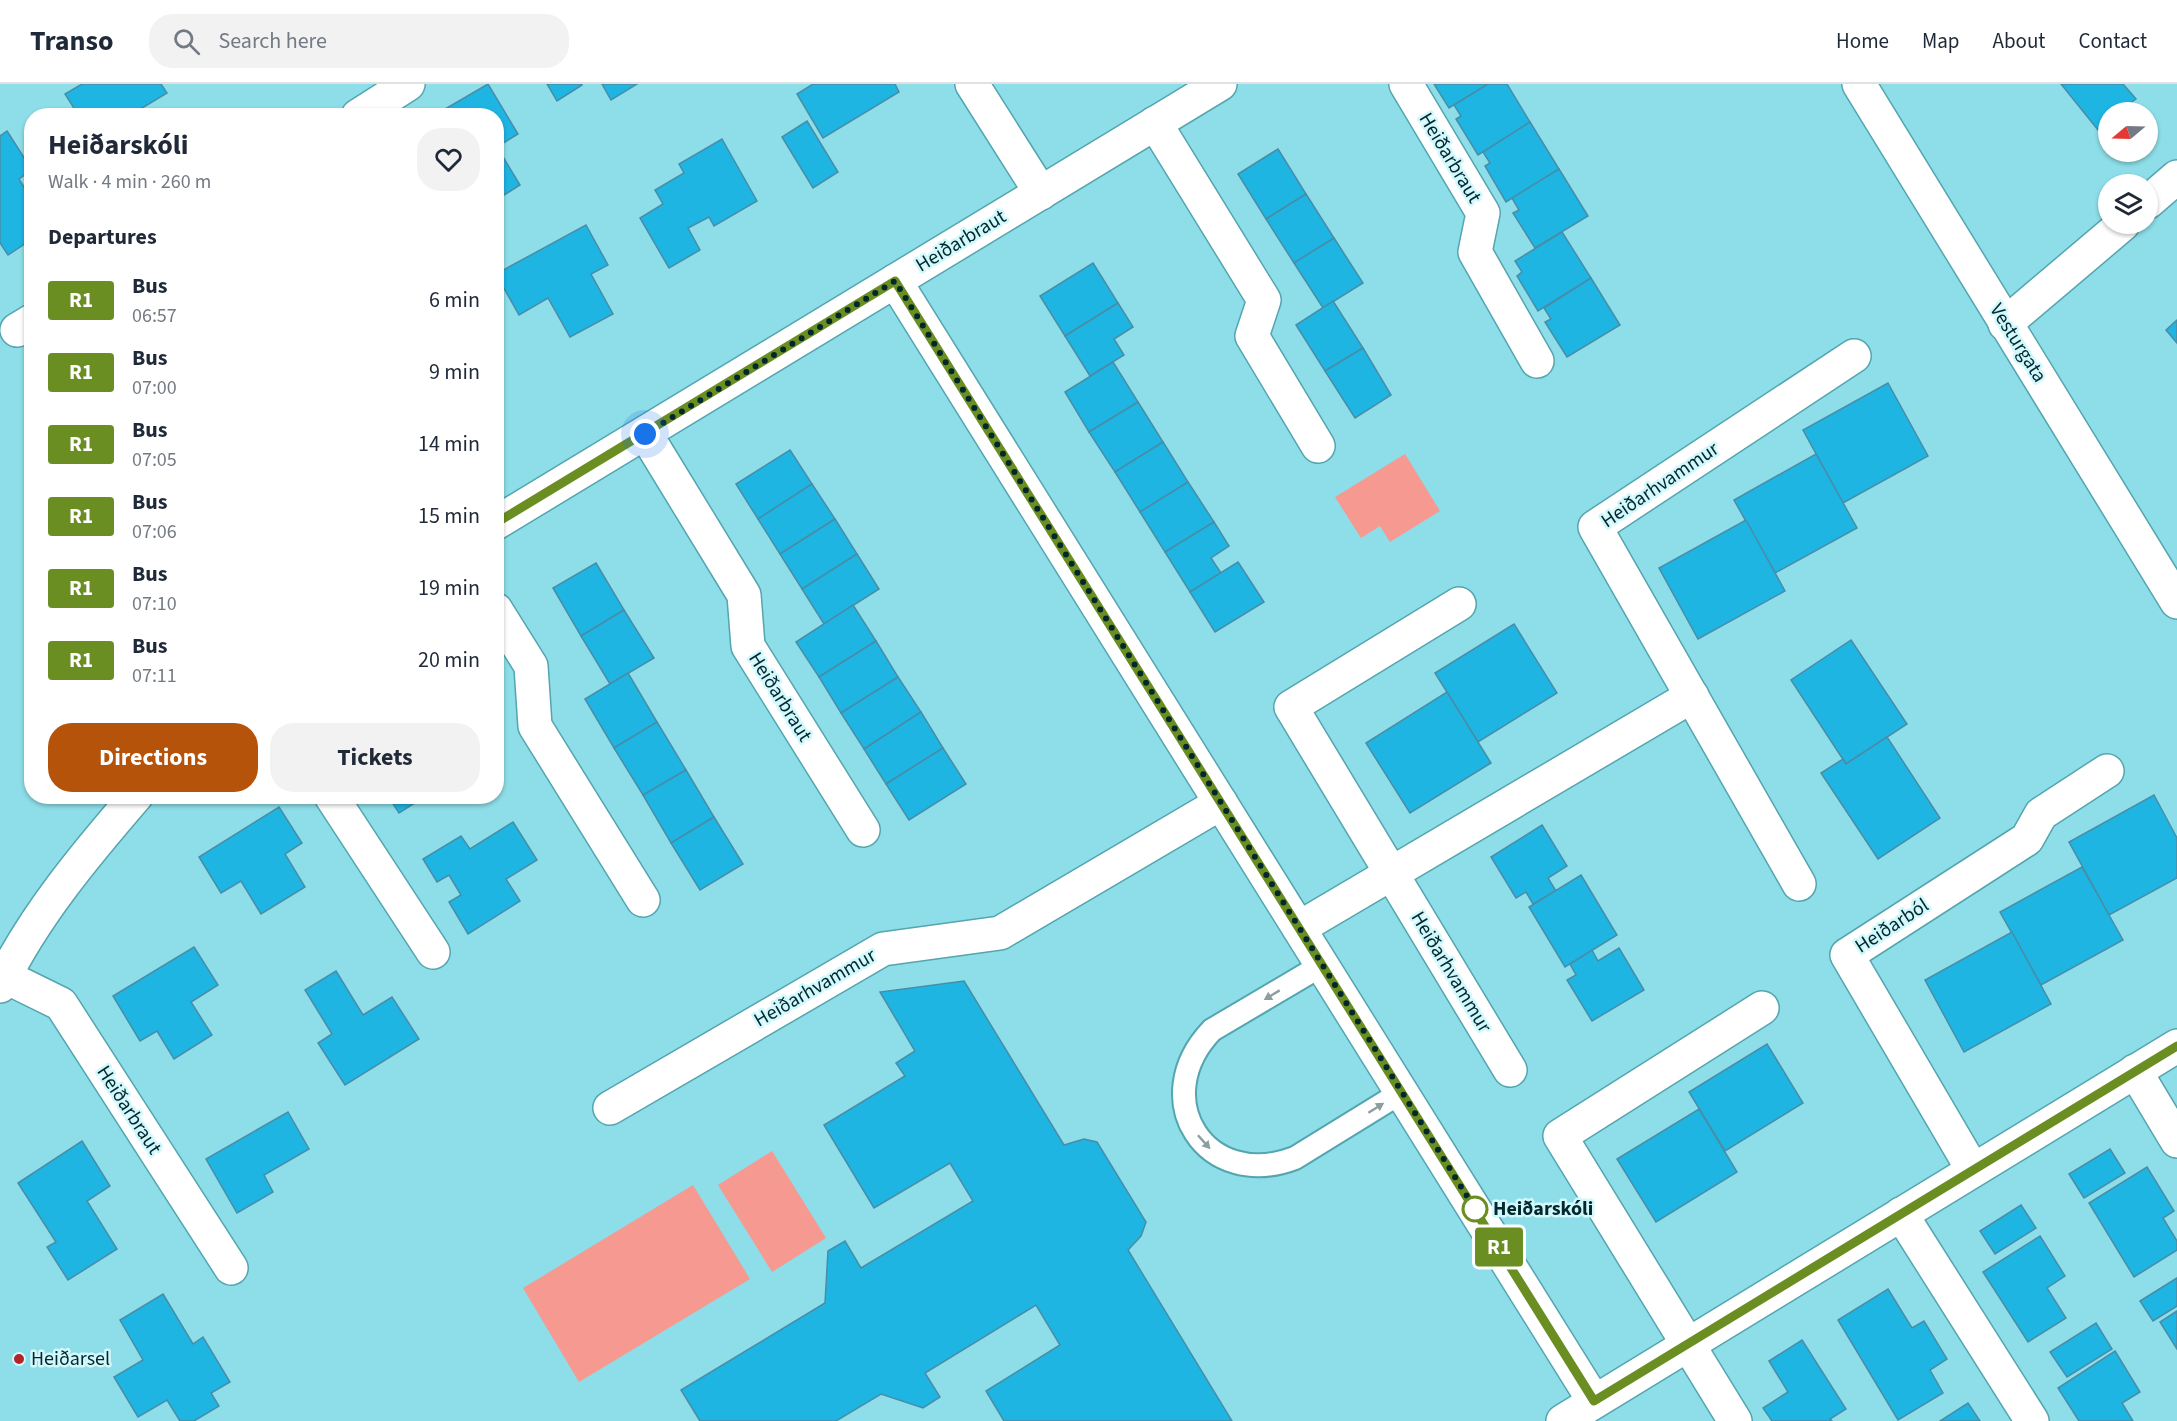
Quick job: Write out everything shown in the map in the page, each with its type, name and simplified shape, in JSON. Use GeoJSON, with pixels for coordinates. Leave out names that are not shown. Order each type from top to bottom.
{"type":"FeatureCollection","features":[{"type":"Feature","properties":{"kind":"street"},"geometry":{"type":"LineString","coordinates":[[370,108],[408,84]]}},
{"type":"Feature","properties":{"kind":"street"},"geometry":{"type":"LineString","coordinates":[[972,84],[1041,193]]}},
{"type":"Feature","properties":{"kind":"street","name":"Heiðarbraut"},"geometry":{"type":"LineString","coordinates":[[504,519],[1220,84]]}},
{"type":"Feature","properties":{"kind":"street","name":"Heiðarbraut"},"geometry":{"type":"LineString","coordinates":[[1406,84],[1484,213],[1475,252],[1537,361]]}},
{"type":"Feature","properties":{"kind":"street","name":"Vesturgata"},"geometry":{"type":"LineString","coordinates":[[1859,84],[2177,602]]}},
{"type":"Feature","properties":{"kind":"street"},"geometry":{"type":"LineString","coordinates":[[1155,123],[1264,300],[1252,336],[1318,446]]}},
{"type":"Feature","properties":{"kind":"street"},"geometry":{"type":"LineString","coordinates":[[2158,193],[2177,177]]}},
{"type":"Feature","properties":{"kind":"street"},"geometry":{"type":"LineString","coordinates":[[2005,324],[2111,234]]}},
{"type":"Feature","properties":{"kind":"street"},"geometry":{"type":"LineString","coordinates":[[895,281],[1594,1401]]}},
{"type":"Feature","properties":{"kind":"street","name":"Heiðarhvammur"},"geometry":{"type":"LineString","coordinates":[[1799,884],[1595,527],[1854,356]]}},
{"type":"Feature","properties":{"kind":"street","name":"Heiðarbraut"},"geometry":{"type":"LineString","coordinates":[[645,434],[744,595],[748,646],[864,830]]}},
{"type":"Feature","properties":{"kind":"street","name":"Heiðarhvammur"},"geometry":{"type":"LineString","coordinates":[[1459,604],[1292,707],[1510,1071]]}},
{"type":"Feature","properties":{"kind":"street"},"geometry":{"type":"LineString","coordinates":[[504,623],[531,666],[535,726],[643,900]]}},
{"type":"Feature","properties":{"kind":"street"},"geometry":{"type":"LineString","coordinates":[[1299,928],[1692,696]]}},
{"type":"Feature","properties":{"kind":"street","name":"Heiðarból"},"geometry":{"type":"LineString","coordinates":[[1973,1170],[1847,955],[2027,839],[2041,814],[2107,771]]}},
{"type":"Feature","properties":{"kind":"street","name":"Heiðarhvammur"},"geometry":{"type":"LineString","coordinates":[[610,1108],[883,949],[1000,933],[1221,803]]}},
{"type":"Feature","properties":{"kind":"street","name":"Heiðarbraut"},"geometry":{"type":"LineString","coordinates":[[129,804],[94,845],[56,897],[2,979],[61,1004],[231,1268]]}},
{"type":"Feature","properties":{"kind":"street"},"geometry":{"type":"LineString","coordinates":[[336,804],[433,952]]}},
{"type":"Feature","properties":{"kind":"street"},"geometry":{"type":"LineString","coordinates":[[1735,1421],[1560,1136],[1762,1008]]}},
{"type":"Feature","properties":{"kind":"street"},"geometry":{"type":"LineString","coordinates":[[1563,1421],[2177,1046]]}},
{"type":"Feature","properties":{"kind":"street"},"geometry":{"type":"LineString","coordinates":[[2135,1071],[2177,1141]]}},
{"type":"Feature","properties":{"kind":"street"},"geometry":{"type":"LineString","coordinates":[[1901,1214],[2032,1421]]}},
{"type":"Feature","properties":{"kind":"lane"},"geometry":{"type":"LineString","coordinates":[[1322,965],[1212,1030],[1199,1044],[1184,1078],[1183,1098],[1196,1133],[1208,1148],[1223,1158],[1241,1165],[1259,1167],[1278,1165],[1295,1158],[1402,1092]]}},
{"type":"Feature","properties":{"kind":"shaded area"},"geometry":{"type":"Polygon","coordinates":[[[1405,454],[1440,511],[1390,542],[1380,526],[1361,538],[1335,497],[1405,454]]]}},
{"type":"Feature","properties":{"kind":"shaded area"},"geometry":{"type":"Polygon","coordinates":[[[772,1151],[826,1238],[772,1272],[718,1185],[772,1151]]]}},
{"type":"Feature","properties":{"kind":"shaded area"},"geometry":{"type":"Polygon","coordinates":[[[693,1185],[750,1279],[579,1382],[523,1288],[693,1185]]]}},
{"type":"Feature","properties":{"kind":"building"},"geometry":{"type":"Polygon","coordinates":[[[82,84],[161,84],[167,93],[142,108],[74,108],[65,94],[82,84]]]}},
{"type":"Feature","properties":{"kind":"building"},"geometry":{"type":"Polygon","coordinates":[[[488,84],[502,108],[447,108],[488,84]]]}},
{"type":"Feature","properties":{"kind":"building"},"geometry":{"type":"Polygon","coordinates":[[[547,84],[582,84],[582,85],[557,101],[547,84]]]}},
{"type":"Feature","properties":{"kind":"building"},"geometry":{"type":"Polygon","coordinates":[[[602,84],[637,84],[611,100],[602,84]]]}},
{"type":"Feature","properties":{"kind":"building"},"geometry":{"type":"Polygon","coordinates":[[[813,84],[895,84],[899,92],[823,138],[797,94],[813,84]]]}},
{"type":"Feature","properties":{"kind":"building"},"geometry":{"type":"Polygon","coordinates":[[[1434,84],[1488,84],[1449,108],[1434,84]]]}},
{"type":"Feature","properties":{"kind":"building"},"geometry":{"type":"Polygon","coordinates":[[[1488,84],[1507,84],[1530,122],[1478,155],[1456,119],[1461,116],[1454,105],[1488,84]]]}},
{"type":"Feature","properties":{"kind":"building"},"geometry":{"type":"Polygon","coordinates":[[[2061,84],[2123,84],[2136,99],[2132,102],[2098,102],[2098,130],[2061,84]]]}},
{"type":"Feature","properties":{"kind":"building"},"geometry":{"type":"Polygon","coordinates":[[[504,111],[518,134],[504,143],[504,111]]]}},
{"type":"Feature","properties":{"kind":"building"},"geometry":{"type":"Polygon","coordinates":[[[807,121],[838,172],[813,188],[782,137],[807,121]]]}},
{"type":"Feature","properties":{"kind":"building"},"geometry":{"type":"Polygon","coordinates":[[[1530,122],[1559,169],[1506,202],[1485,166],[1490,163],[1483,152],[1530,122]]]}},
{"type":"Feature","properties":{"kind":"building"},"geometry":{"type":"Polygon","coordinates":[[[7,131],[24,158],[24,176],[19,179],[24,187],[24,244],[8,255],[0,243],[0,136],[7,131]]]}},
{"type":"Feature","properties":{"kind":"building"},"geometry":{"type":"Polygon","coordinates":[[[722,139],[757,201],[714,226],[709,217],[688,228],[700,250],[669,268],[640,218],[663,204],[655,190],[684,173],[679,164],[722,139]]]}},
{"type":"Feature","properties":{"kind":"building"},"geometry":{"type":"Polygon","coordinates":[[[1278,149],[1306,194],[1266,219],[1238,174],[1278,149]]]}},
{"type":"Feature","properties":{"kind":"building"},"geometry":{"type":"Polygon","coordinates":[[[504,159],[520,185],[504,195],[504,159]]]}},
{"type":"Feature","properties":{"kind":"building"},"geometry":{"type":"Polygon","coordinates":[[[1559,169],[1588,216],[1535,248],[1513,213],[1519,210],[1512,198],[1559,169]]]}},
{"type":"Feature","properties":{"kind":"building"},"geometry":{"type":"Polygon","coordinates":[[[1306,194],[1334,238],[1294,263],[1266,219],[1306,194]]]}},
{"type":"Feature","properties":{"kind":"building"},"geometry":{"type":"Polygon","coordinates":[[[586,225],[608,265],[591,274],[613,314],[570,337],[548,298],[519,315],[504,288],[504,270],[586,225]]]}},
{"type":"Feature","properties":{"kind":"building"},"geometry":{"type":"Polygon","coordinates":[[[1562,232],[1591,278],[1538,311],[1517,276],[1522,272],[1515,261],[1562,232]]]}},
{"type":"Feature","properties":{"kind":"building"},"geometry":{"type":"Polygon","coordinates":[[[1334,238],[1363,283],[1323,308],[1294,263],[1334,238]]]}},
{"type":"Feature","properties":{"kind":"building"},"geometry":{"type":"Polygon","coordinates":[[[1093,263],[1118,303],[1065,336],[1040,296],[1093,263]]]}},
{"type":"Feature","properties":{"kind":"building"},"geometry":{"type":"Polygon","coordinates":[[[1591,278],[1620,325],[1567,357],[1545,322],[1551,319],[1544,308],[1591,278]]]}},
{"type":"Feature","properties":{"kind":"building"},"geometry":{"type":"Polygon","coordinates":[[[1333,301],[1363,348],[1325,371],[1296,325],[1333,301]]]}},
{"type":"Feature","properties":{"kind":"building"},"geometry":{"type":"Polygon","coordinates":[[[1118,303],[1133,327],[1114,339],[1124,355],[1090,376],[1065,336],[1118,303]]]}},
{"type":"Feature","properties":{"kind":"building"},"geometry":{"type":"Polygon","coordinates":[[[2177,320],[2177,343],[2166,330],[2177,320]]]}},
{"type":"Feature","properties":{"kind":"building"},"geometry":{"type":"Polygon","coordinates":[[[1363,348],[1391,395],[1355,418],[1325,371],[1363,348]]]}},
{"type":"Feature","properties":{"kind":"building"},"geometry":{"type":"Polygon","coordinates":[[[1113,362],[1138,402],[1089,432],[1065,392],[1113,362]]]}},
{"type":"Feature","properties":{"kind":"building"},"geometry":{"type":"Polygon","coordinates":[[[1888,383],[1928,456],[1843,503],[1803,430],[1888,383]]]}},
{"type":"Feature","properties":{"kind":"building"},"geometry":{"type":"Polygon","coordinates":[[[1138,402],[1163,442],[1115,472],[1089,432],[1138,402]]]}},
{"type":"Feature","properties":{"kind":"building"},"geometry":{"type":"Polygon","coordinates":[[[1163,442],[1188,482],[1140,512],[1115,472],[1163,442]]]}},
{"type":"Feature","properties":{"kind":"building"},"geometry":{"type":"Polygon","coordinates":[[[790,450],[812,484],[758,519],[736,484],[790,450]]]}},
{"type":"Feature","properties":{"kind":"building"},"geometry":{"type":"Polygon","coordinates":[[[1816,454],[1857,528],[1775,573],[1734,500],[1816,454]]]}},
{"type":"Feature","properties":{"kind":"building"},"geometry":{"type":"Polygon","coordinates":[[[1188,482],[1214,522],[1165,552],[1140,512],[1188,482]]]}},
{"type":"Feature","properties":{"kind":"building"},"geometry":{"type":"Polygon","coordinates":[[[812,484],[835,519],[780,554],[758,519],[812,484]]]}},
{"type":"Feature","properties":{"kind":"building"},"geometry":{"type":"Polygon","coordinates":[[[835,519],[857,554],[802,589],[780,554],[835,519]]]}},
{"type":"Feature","properties":{"kind":"building"},"geometry":{"type":"Polygon","coordinates":[[[1746,520],[1785,591],[1698,639],[1659,568],[1746,520]]]}},
{"type":"Feature","properties":{"kind":"building"},"geometry":{"type":"Polygon","coordinates":[[[1214,522],[1229,546],[1211,558],[1221,573],[1190,592],[1165,552],[1214,522]]]}},
{"type":"Feature","properties":{"kind":"building"},"geometry":{"type":"Polygon","coordinates":[[[857,554],[879,589],[824,624],[802,589],[857,554]]]}},
{"type":"Feature","properties":{"kind":"building"},"geometry":{"type":"Polygon","coordinates":[[[1238,562],[1264,602],[1215,632],[1190,592],[1238,562]]]}},
{"type":"Feature","properties":{"kind":"building"},"geometry":{"type":"Polygon","coordinates":[[[596,563],[624,610],[581,636],[553,588],[596,563]]]}},
{"type":"Feature","properties":{"kind":"building"},"geometry":{"type":"Polygon","coordinates":[[[853,605],[876,641],[819,677],[796,642],[853,605]]]}},
{"type":"Feature","properties":{"kind":"building"},"geometry":{"type":"Polygon","coordinates":[[[624,610],[654,658],[610,684],[581,636],[624,610]]]}},
{"type":"Feature","properties":{"kind":"building"},"geometry":{"type":"Polygon","coordinates":[[[1514,624],[1557,693],[1478,742],[1435,673],[1514,624]]]}},
{"type":"Feature","properties":{"kind":"building"},"geometry":{"type":"Polygon","coordinates":[[[1851,640],[1907,724],[1846,764],[1791,680],[1851,640]]]}},
{"type":"Feature","properties":{"kind":"building"},"geometry":{"type":"Polygon","coordinates":[[[876,641],[898,677],[841,713],[819,677],[876,641]]]}},
{"type":"Feature","properties":{"kind":"building"},"geometry":{"type":"Polygon","coordinates":[[[628,673],[657,722],[614,748],[585,699],[628,673]]]}},
{"type":"Feature","properties":{"kind":"building"},"geometry":{"type":"Polygon","coordinates":[[[898,677],[921,712],[864,749],[841,713],[898,677]]]}},
{"type":"Feature","properties":{"kind":"building"},"geometry":{"type":"Polygon","coordinates":[[[1447,692],[1491,763],[1410,813],[1366,743],[1447,692]]]}},
{"type":"Feature","properties":{"kind":"building"},"geometry":{"type":"Polygon","coordinates":[[[921,712],[943,748],[886,784],[864,749],[921,712]]]}},
{"type":"Feature","properties":{"kind":"building"},"geometry":{"type":"Polygon","coordinates":[[[657,722],[686,770],[643,795],[614,748],[657,722]]]}},
{"type":"Feature","properties":{"kind":"building"},"geometry":{"type":"Polygon","coordinates":[[[1887,737],[1940,818],[1878,859],[1821,773],[1843,759],[1846,764],[1887,737]]]}},
{"type":"Feature","properties":{"kind":"building"},"geometry":{"type":"Polygon","coordinates":[[[943,748],[966,784],[909,820],[886,784],[943,748]]]}},
{"type":"Feature","properties":{"kind":"building"},"geometry":{"type":"Polygon","coordinates":[[[686,770],[714,817],[671,843],[643,795],[686,770]]]}},
{"type":"Feature","properties":{"kind":"building"},"geometry":{"type":"Polygon","coordinates":[[[2154,795],[2177,838],[2177,878],[2109,915],[2069,842],[2154,795]]]}},
{"type":"Feature","properties":{"kind":"building"},"geometry":{"type":"Polygon","coordinates":[[[393,804],[413,804],[399,813],[393,804]]]}},
{"type":"Feature","properties":{"kind":"building"},"geometry":{"type":"Polygon","coordinates":[[[279,807],[302,843],[285,854],[305,887],[261,914],[241,881],[221,893],[199,857],[279,807]]]}},
{"type":"Feature","properties":{"kind":"building"},"geometry":{"type":"Polygon","coordinates":[[[714,817],[743,864],[700,890],[671,843],[714,817]]]}},
{"type":"Feature","properties":{"kind":"building"},"geometry":{"type":"Polygon","coordinates":[[[513,822],[537,860],[506,879],[520,901],[468,934],[449,902],[461,895],[449,875],[437,882],[423,859],[461,836],[470,849],[513,822]]]}},
{"type":"Feature","properties":{"kind":"building"},"geometry":{"type":"Polygon","coordinates":[[[1542,825],[1567,866],[1548,878],[1556,891],[1533,904],[1526,892],[1516,898],[1491,857],[1542,825]]]}},
{"type":"Feature","properties":{"kind":"building"},"geometry":{"type":"Polygon","coordinates":[[[2082,867],[2123,940],[2041,985],[2000,912],[2082,867]]]}},
{"type":"Feature","properties":{"kind":"building"},"geometry":{"type":"Polygon","coordinates":[[[1581,875],[1617,935],[1565,967],[1529,907],[1581,875]]]}},
{"type":"Feature","properties":{"kind":"building"},"geometry":{"type":"Polygon","coordinates":[[[2012,932],[2051,1004],[1964,1052],[1925,980],[2012,932]]]}},
{"type":"Feature","properties":{"kind":"building"},"geometry":{"type":"Polygon","coordinates":[[[194,947],[218,985],[191,1002],[212,1035],[174,1059],[157,1031],[140,1041],[113,996],[194,947]]]}},
{"type":"Feature","properties":{"kind":"building"},"geometry":{"type":"Polygon","coordinates":[[[1619,948],[1644,990],[1592,1021],[1567,980],[1576,975],[1570,964],[1592,950],[1598,961],[1619,948]]]}},
{"type":"Feature","properties":{"kind":"building"},"geometry":{"type":"Polygon","coordinates":[[[336,971],[363,1015],[392,997],[419,1039],[345,1085],[318,1043],[332,1034],[305,990],[336,971]]]}},
{"type":"Feature","properties":{"kind":"building"},"geometry":{"type":"Polygon","coordinates":[[[964,981],[1064,1145],[1084,1139],[1097,1142],[1146,1222],[1141,1236],[1128,1250],[1232,1421],[1004,1421],[986,1391],[1060,1345],[1036,1305],[925,1373],[940,1397],[923,1408],[881,1394],[836,1421],[700,1421],[681,1390],[825,1303],[828,1251],[845,1241],[861,1268],[973,1201],[950,1163],[874,1208],[824,1125],[905,1076],[896,1063],[915,1051],[880,992],[964,981]]]}},
{"type":"Feature","properties":{"kind":"building"},"geometry":{"type":"Polygon","coordinates":[[[1767,1044],[1803,1103],[1725,1151],[1689,1092],[1767,1044]]]}},
{"type":"Feature","properties":{"kind":"building"},"geometry":{"type":"Polygon","coordinates":[[[1699,1109],[1737,1172],[1656,1222],[1617,1159],[1699,1109]]]}},
{"type":"Feature","properties":{"kind":"building"},"geometry":{"type":"Polygon","coordinates":[[[288,1112],[309,1149],[264,1175],[273,1192],[237,1213],[206,1159],[288,1112]]]}},
{"type":"Feature","properties":{"kind":"building"},"geometry":{"type":"Polygon","coordinates":[[[82,1141],[110,1186],[87,1201],[117,1249],[68,1280],[47,1247],[56,1242],[18,1183],[82,1141]]]}},
{"type":"Feature","properties":{"kind":"building"},"geometry":{"type":"Polygon","coordinates":[[[2110,1149],[2125,1173],[2084,1198],[2069,1174],[2110,1149]]]}},
{"type":"Feature","properties":{"kind":"building"},"geometry":{"type":"Polygon","coordinates":[[[2147,1167],[2174,1211],[2163,1218],[2177,1241],[2177,1250],[2134,1277],[2089,1203],[2147,1167]]]}},
{"type":"Feature","properties":{"kind":"building"},"geometry":{"type":"Polygon","coordinates":[[[2021,1205],[2036,1228],[1995,1254],[1980,1231],[2021,1205]]]}},
{"type":"Feature","properties":{"kind":"building"},"geometry":{"type":"Polygon","coordinates":[[[2040,1236],[2065,1276],[2047,1288],[2066,1318],[2028,1342],[1983,1272],[2040,1236]]]}},
{"type":"Feature","properties":{"kind":"building"},"geometry":{"type":"Polygon","coordinates":[[[2177,1278],[2177,1306],[2153,1321],[2140,1301],[2177,1278]]]}},
{"type":"Feature","properties":{"kind":"building"},"geometry":{"type":"Polygon","coordinates":[[[1888,1289],[1912,1328],[1924,1321],[1947,1359],[1930,1370],[1943,1393],[1898,1420],[1838,1320],[1888,1289]]]}},
{"type":"Feature","properties":{"kind":"building"},"geometry":{"type":"Polygon","coordinates":[[[163,1294],[193,1344],[203,1337],[230,1382],[211,1393],[219,1406],[194,1421],[180,1421],[167,1400],[138,1417],[114,1377],[143,1360],[120,1320],[163,1294]]]}},
{"type":"Feature","properties":{"kind":"building"},"geometry":{"type":"Polygon","coordinates":[[[2177,1311],[2177,1349],[2160,1322],[2177,1311]]]}},
{"type":"Feature","properties":{"kind":"building"},"geometry":{"type":"Polygon","coordinates":[[[2096,1323],[2112,1349],[2067,1377],[2050,1352],[2096,1323]]]}},
{"type":"Feature","properties":{"kind":"building"},"geometry":{"type":"Polygon","coordinates":[[[1802,1340],[1846,1409],[1830,1419],[1832,1421],[1772,1421],[1763,1408],[1788,1392],[1769,1361],[1802,1340]]]}},
{"type":"Feature","properties":{"kind":"building"},"geometry":{"type":"Polygon","coordinates":[[[2115,1351],[2140,1392],[2122,1403],[2133,1421],[2079,1421],[2058,1388],[2115,1351]]]}},
{"type":"Feature","properties":{"kind":"building"},"geometry":{"type":"Polygon","coordinates":[[[1968,1403],[1980,1421],[1940,1421],[1968,1403]]]}},
{"type":"Feature","properties":{"kind":"bus line","name":"R1"},"geometry":{"type":"LineString","coordinates":[[504,518],[895,281],[1594,1401],[2177,1046]]}},
{"type":"Feature","properties":{"kind":"place","name":"Heiðarskóli"},"geometry":{"type":"Point","coordinates":[1475,1209]}},
{"type":"Feature","properties":{"kind":"place","name":"Heiðarsel"},"geometry":{"type":"Point","coordinates":[19,1359]}},
{"type":"Feature","properties":{"kind":"route"},"geometry":{"type":"LineString","coordinates":[[645,434],[895,281],[1475,1209]]}}]}
